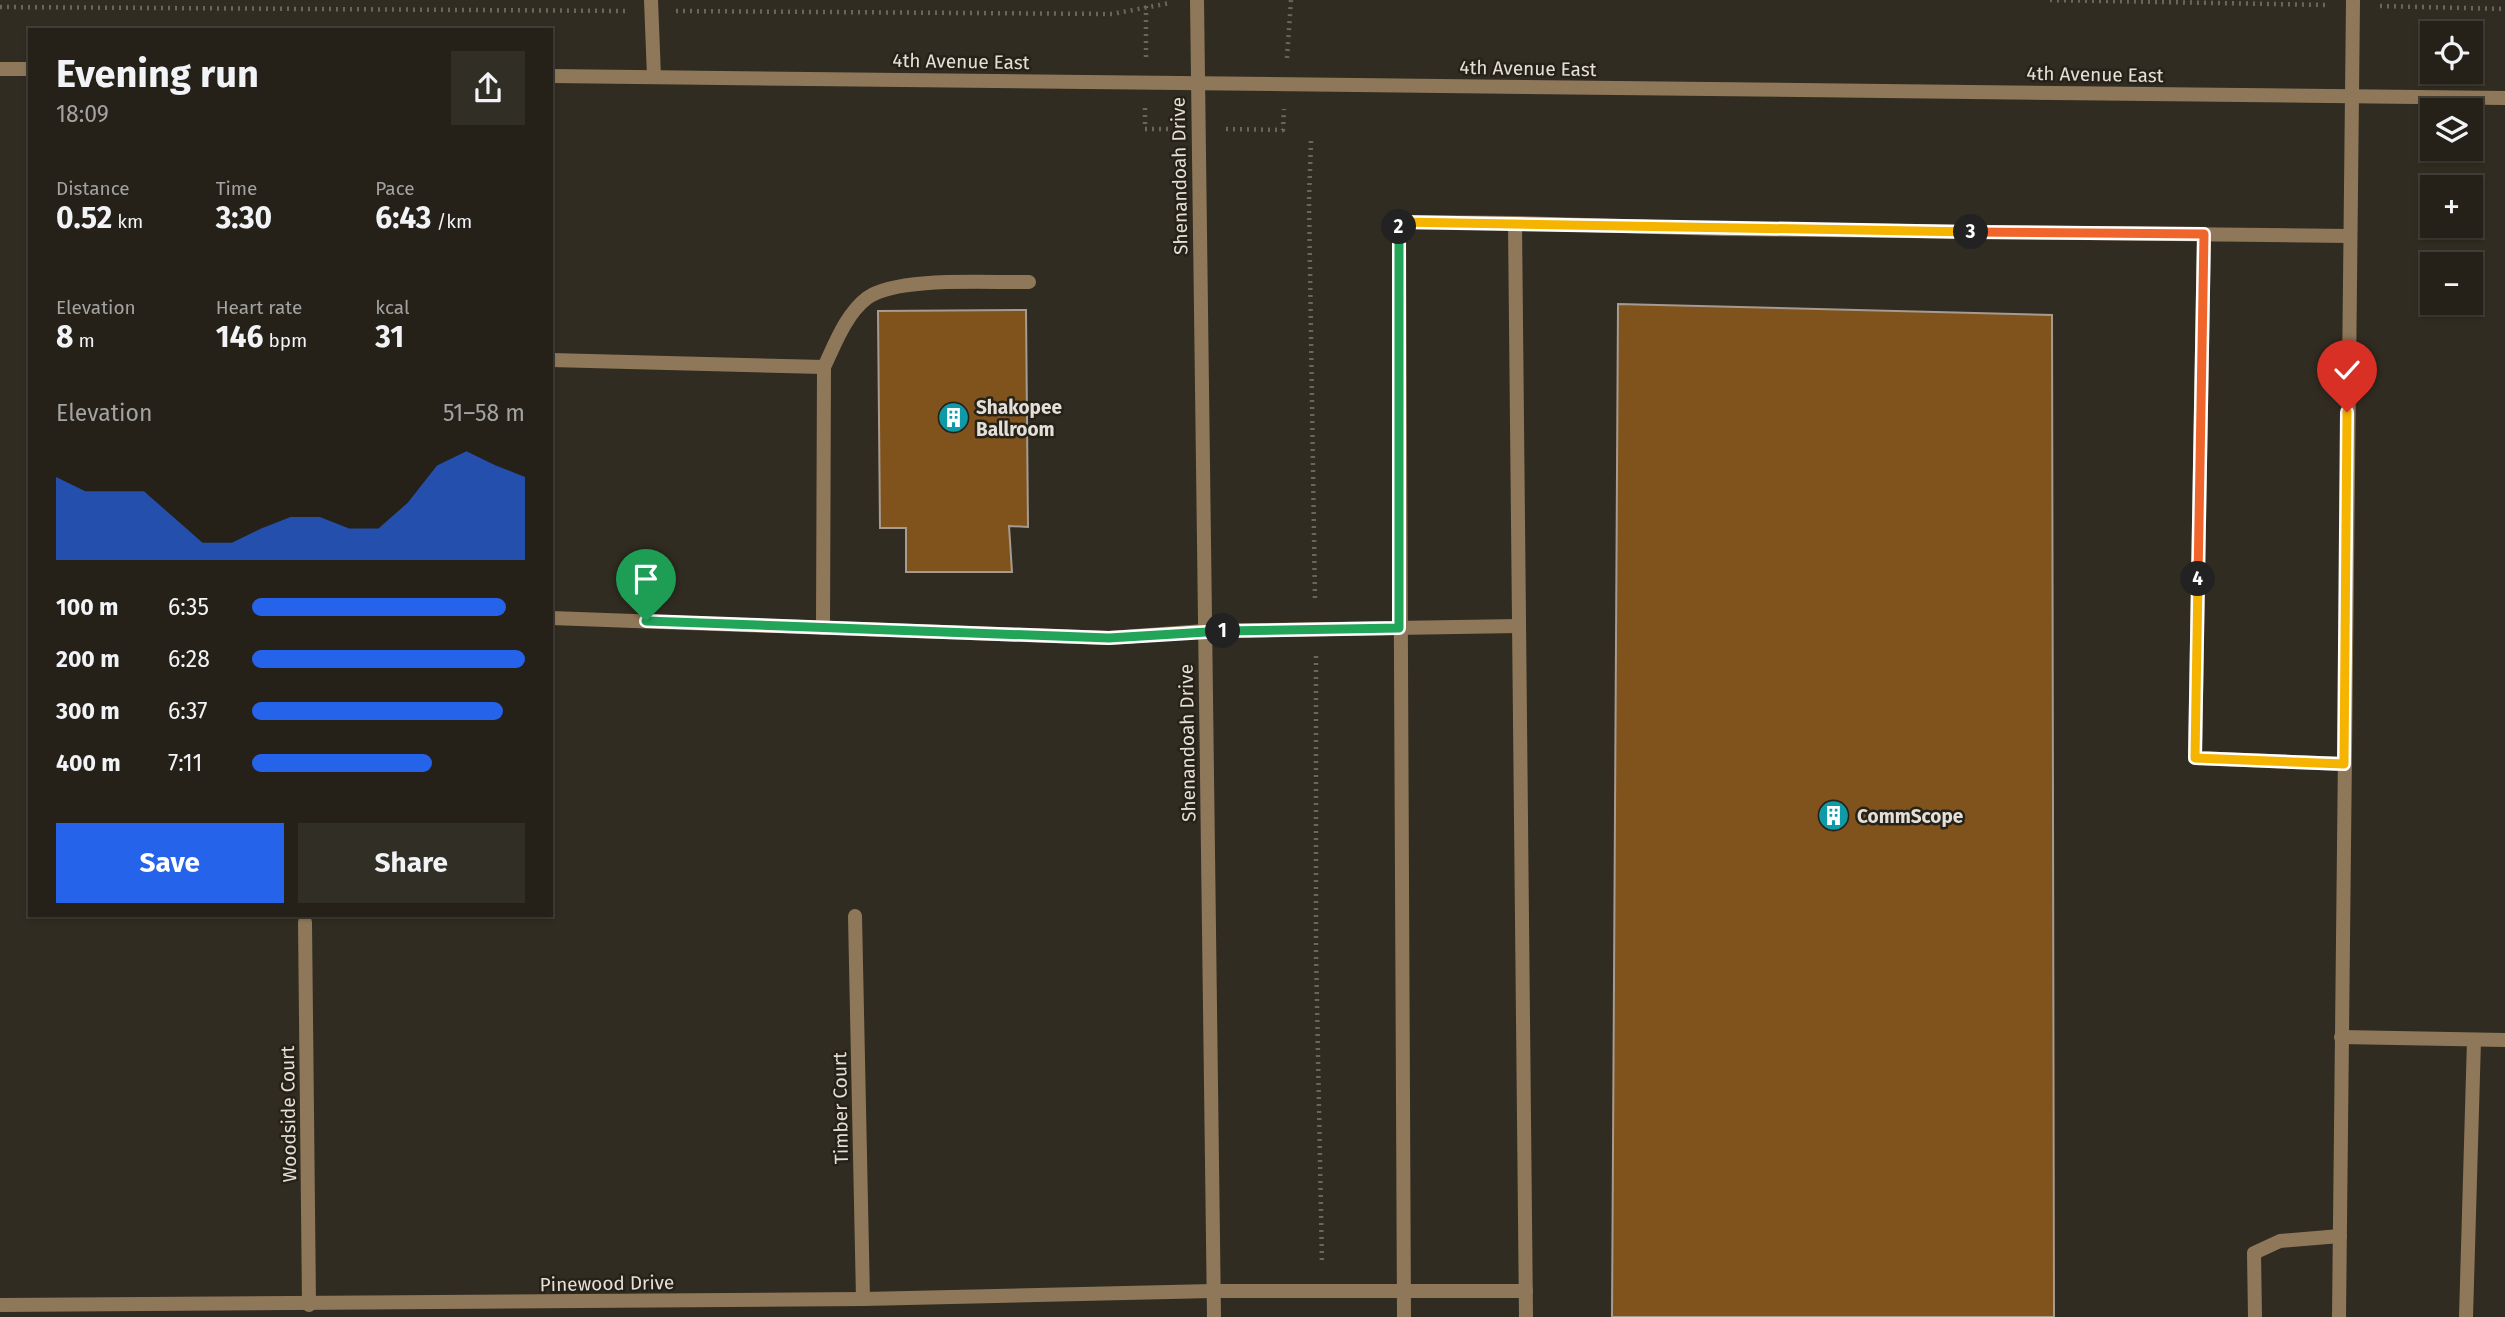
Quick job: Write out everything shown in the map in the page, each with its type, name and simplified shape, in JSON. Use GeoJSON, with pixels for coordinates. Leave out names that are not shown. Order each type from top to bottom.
{"type":"FeatureCollection","features":[{"type":"Feature","properties":{"kind":"street","name":"Shenandoah Drive"},"geometry":{"type":"LineString","coordinates":[[1197,0],[1214,1317]]}},
{"type":"Feature","properties":{"kind":"street"},"geometry":{"type":"LineString","coordinates":[[2339,1317],[2353,3]]}},
{"type":"Feature","properties":{"kind":"street"},"geometry":{"type":"LineString","coordinates":[[651,5],[654,77]]}},
{"type":"Feature","properties":{"kind":"street"},"geometry":{"type":"LineString","coordinates":[[0,69],[28,69]]}},
{"type":"Feature","properties":{"kind":"street","name":"4th Avenue East"},"geometry":{"type":"LineString","coordinates":[[553,76],[2505,98]]}},
{"type":"Feature","properties":{"kind":"street"},"geometry":{"type":"LineString","coordinates":[[1404,1317],[1399,222],[2349,236]]}},
{"type":"Feature","properties":{"kind":"street"},"geometry":{"type":"LineString","coordinates":[[1515,223],[1526,1317]]}},
{"type":"Feature","properties":{"kind":"street"},"geometry":{"type":"LineString","coordinates":[[2204,234],[2195,758],[2344,764]]}},
{"type":"Feature","properties":{"kind":"street"},"geometry":{"type":"LineString","coordinates":[[823,628],[824,367],[843,327],[867,298],[898,285],[1029,282]]}},
{"type":"Feature","properties":{"kind":"street"},"geometry":{"type":"LineString","coordinates":[[553,360],[824,367]]}},
{"type":"Feature","properties":{"kind":"street"},"geometry":{"type":"LineString","coordinates":[[553,618],[1109,638],[1204,631],[1519,626]]}},
{"type":"Feature","properties":{"kind":"street","name":"Timber Court"},"geometry":{"type":"LineString","coordinates":[[855,916],[863,1299]]}},
{"type":"Feature","properties":{"kind":"street","name":"Woodside Court"},"geometry":{"type":"LineString","coordinates":[[305,922],[309,1305]]}},
{"type":"Feature","properties":{"kind":"street"},"geometry":{"type":"LineString","coordinates":[[2341,1037],[2505,1040]]}},
{"type":"Feature","properties":{"kind":"street"},"geometry":{"type":"LineString","coordinates":[[2466,1317],[2474,1040]]}},
{"type":"Feature","properties":{"kind":"street"},"geometry":{"type":"LineString","coordinates":[[2255,1317],[2254,1253],[2280,1241],[2340,1236]]}},
{"type":"Feature","properties":{"kind":"street","name":"Pinewood Drive"},"geometry":{"type":"LineString","coordinates":[[0,1305],[309,1305],[863,1299],[1213,1291],[1526,1292]]}},
{"type":"Feature","properties":{"kind":"path"},"geometry":{"type":"LineString","coordinates":[[2050,0],[2353,3],[2505,9]]}},
{"type":"Feature","properties":{"kind":"path"},"geometry":{"type":"LineString","coordinates":[[0,7],[651,5],[1112,14],[1146,5]]}},
{"type":"Feature","properties":{"kind":"path"},"geometry":{"type":"LineString","coordinates":[[1311,141],[1309,201],[1316,951],[1324,1293]]}},
{"type":"Feature","properties":{"kind":"building","name":"CommScope"},"geometry":{"type":"Polygon","coordinates":[[[1618,304],[2052,315],[2054,1317],[1612,1317],[1618,304]]]}},
{"type":"Feature","properties":{"kind":"building","name":"Shakopee Ballroom"},"geometry":{"type":"Polygon","coordinates":[[[1026,310],[1028,527],[1009,526],[1012,572],[906,572],[906,528],[880,528],[878,311],[1026,310]]]}},
{"type":"Feature","properties":{"kind":"place","name":"Shakopee Ballroom"},"geometry":{"type":"Point","coordinates":[953,418]}},
{"type":"Feature","properties":{"kind":"place","name":"CommScope"},"geometry":{"type":"Point","coordinates":[1834,816]}},
{"type":"Feature","properties":{"kind":"route"},"geometry":{"type":"LineString","coordinates":[[646,621],[1109,638],[1204,631],[1399,628],[1399,222],[1725,229],[2204,234],[2195,758],[2344,764],[2347,412]]}}]}
